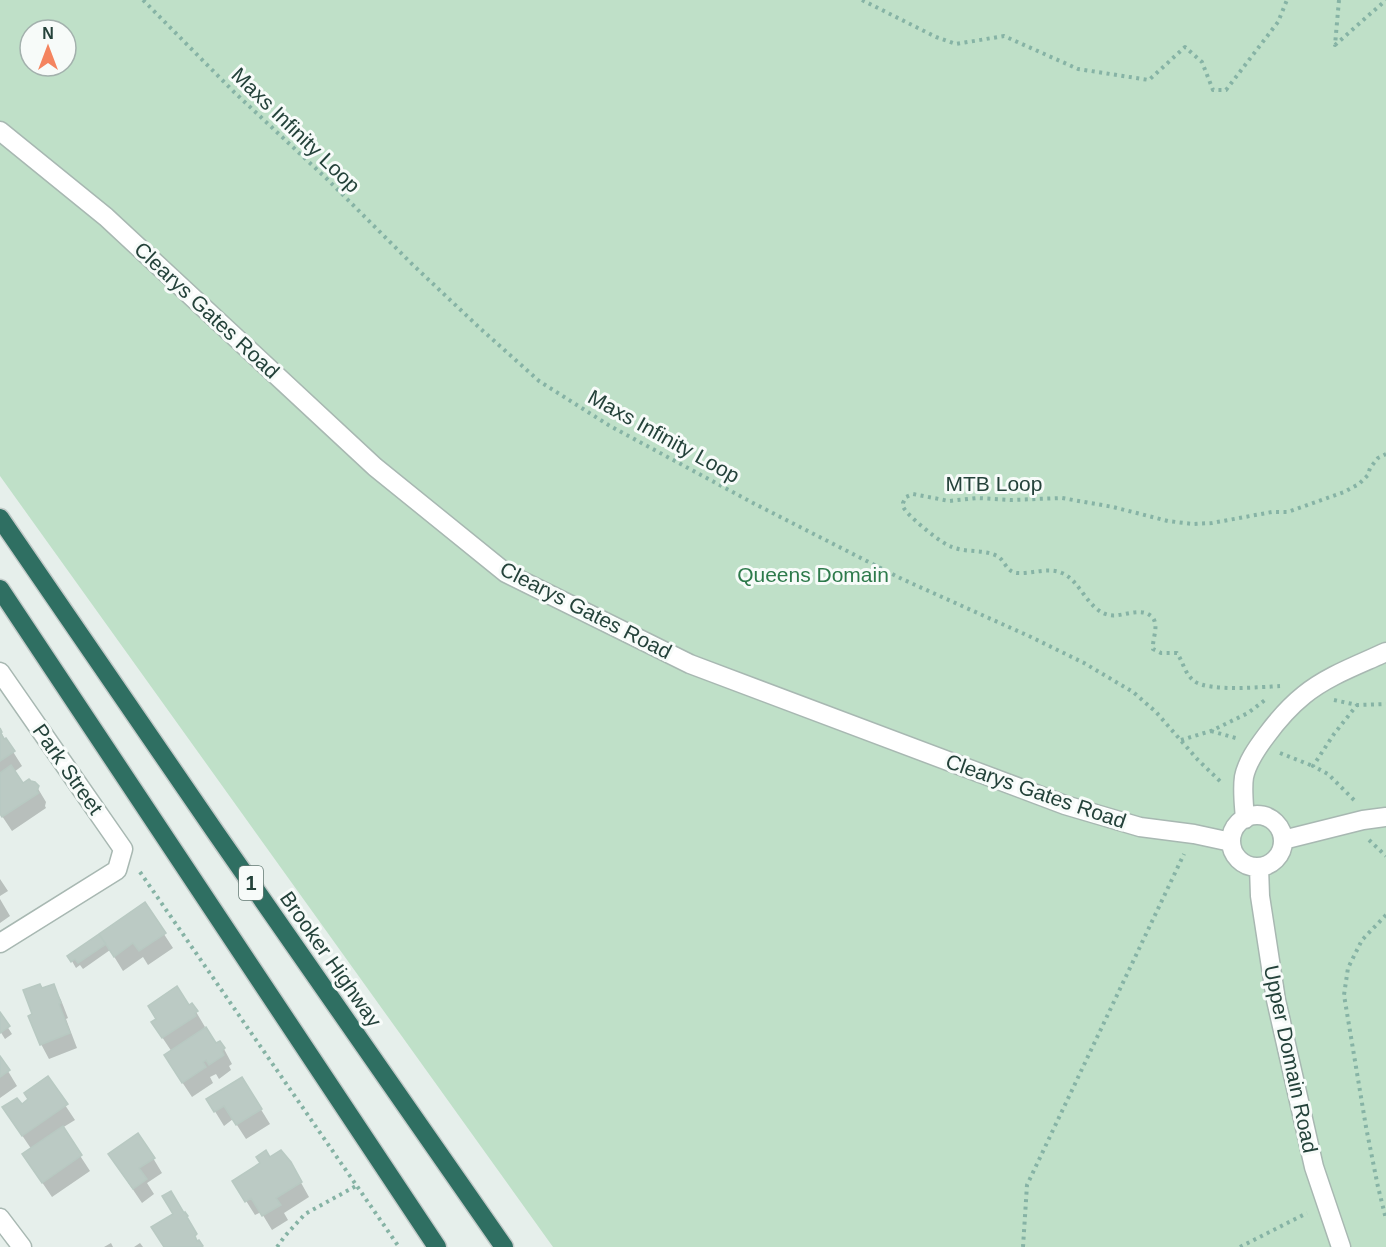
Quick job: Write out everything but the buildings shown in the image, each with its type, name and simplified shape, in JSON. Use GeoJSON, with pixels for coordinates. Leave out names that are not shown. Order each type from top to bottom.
{"type":"FeatureCollection","features":[{"type":"Feature","properties":{"kind":"highway","name":"Brooker Highway"},"geometry":{"type":"LineString","coordinates":[[0,519],[504,1247]]}},
{"type":"Feature","properties":{"kind":"highway","name":"1"},"geometry":{"type":"LineString","coordinates":[[0,589],[437,1247]]}},
{"type":"Feature","properties":{"kind":"street","name":"Clearys Gates Road"},"geometry":{"type":"LineString","coordinates":[[0,131],[106,217],[375,466],[506,573],[700,668],[1065,805],[1140,827],[1194,834],[1231,842]]}},
{"type":"Feature","properties":{"kind":"street"},"geometry":{"type":"LineString","coordinates":[[1245,819],[1244,778],[1247,768],[1256,751],[1281,717],[1305,694],[1331,678],[1386,652]]}},
{"type":"Feature","properties":{"kind":"street","name":"Park Street"},"geometry":{"type":"LineString","coordinates":[[0,672],[123,849]]}},
{"type":"Feature","properties":{"kind":"street"},"geometry":{"type":"LineString","coordinates":[[1259,815],[1268,818],[1280,829],[1283,846],[1274,861],[1267,865],[1251,867],[1236,858],[1232,850],[1232,833],[1236,825],[1245,819],[1259,815]]}},
{"type":"Feature","properties":{"kind":"street"},"geometry":{"type":"LineString","coordinates":[[1283,840],[1363,820],[1386,817]]}},
{"type":"Feature","properties":{"kind":"street"},"geometry":{"type":"LineString","coordinates":[[0,943],[117,870],[123,849]]}},
{"type":"Feature","properties":{"kind":"street","name":"Upper Domain Road"},"geometry":{"type":"LineString","coordinates":[[1259,867],[1260,896],[1276,1000],[1314,1167],[1341,1247]]}},
{"type":"Feature","properties":{"kind":"street"},"geometry":{"type":"LineString","coordinates":[[0,1218],[22,1247]]}},
{"type":"Feature","properties":{"kind":"path","name":"Maxs Infinity Loop"},"geometry":{"type":"LineString","coordinates":[[143,0],[234,92],[413,265],[539,381],[609,426],[753,503],[902,579],[1084,663],[1133,692],[1156,712],[1215,778],[1226,786],[1244,790]]}},
{"type":"Feature","properties":{"kind":"path"},"geometry":{"type":"LineString","coordinates":[[862,0],[936,37],[956,44],[1005,36],[1078,69],[1149,80],[1185,47],[1202,62],[1213,90],[1226,90],[1278,22],[1287,0]]}},
{"type":"Feature","properties":{"kind":"path"},"geometry":{"type":"LineString","coordinates":[[1338,0],[1335,45],[1386,0]]}},
{"type":"Feature","properties":{"kind":"path","name":"MTB Loop"},"geometry":{"type":"LineString","coordinates":[[1275,692],[1282,686],[1208,687],[1195,682],[1187,673],[1177,653],[1161,653],[1153,649],[1152,641],[1156,627],[1150,615],[1129,613],[1110,616],[1091,604],[1064,574],[1054,571],[1015,573],[1006,567],[1000,558],[989,553],[953,548],[909,515],[903,508],[903,503],[906,497],[913,494],[949,501],[977,498],[1011,500],[1062,498],[1113,507],[1168,521],[1212,524],[1272,512],[1288,512],[1344,492],[1359,484],[1368,475],[1370,468],[1378,458],[1386,454]]}},
{"type":"Feature","properties":{"kind":"path"},"geometry":{"type":"LineString","coordinates":[[1305,694],[1357,705],[1386,704]]}},
{"type":"Feature","properties":{"kind":"path"},"geometry":{"type":"LineString","coordinates":[[1180,740],[1210,731],[1248,713],[1269,697]]}},
{"type":"Feature","properties":{"kind":"path"},"geometry":{"type":"LineString","coordinates":[[1357,705],[1313,766],[1328,774],[1358,804],[1363,820]]}},
{"type":"Feature","properties":{"kind":"path"},"geometry":{"type":"LineString","coordinates":[[1023,1247],[1027,1185],[1194,834]]}},
{"type":"Feature","properties":{"kind":"path"},"geometry":{"type":"LineString","coordinates":[[123,849],[399,1247]]}},
{"type":"Feature","properties":{"kind":"path"},"geometry":{"type":"LineString","coordinates":[[1386,915],[1362,940],[1348,968],[1344,995],[1366,1127],[1386,1219]]}},
{"type":"Feature","properties":{"kind":"path"},"geometry":{"type":"LineString","coordinates":[[277,1247],[305,1214],[356,1186]]}},
{"type":"Feature","properties":{"kind":"path"},"geometry":{"type":"LineString","coordinates":[[1240,1247],[1326,1204]]}},
{"type":"Feature","properties":{"kind":"green space","name":"Queens Domain"},"geometry":{"type":"Polygon","coordinates":[[[0,0],[1386,0],[1386,1247],[553,1247],[0,476],[0,0]]]}}]}
